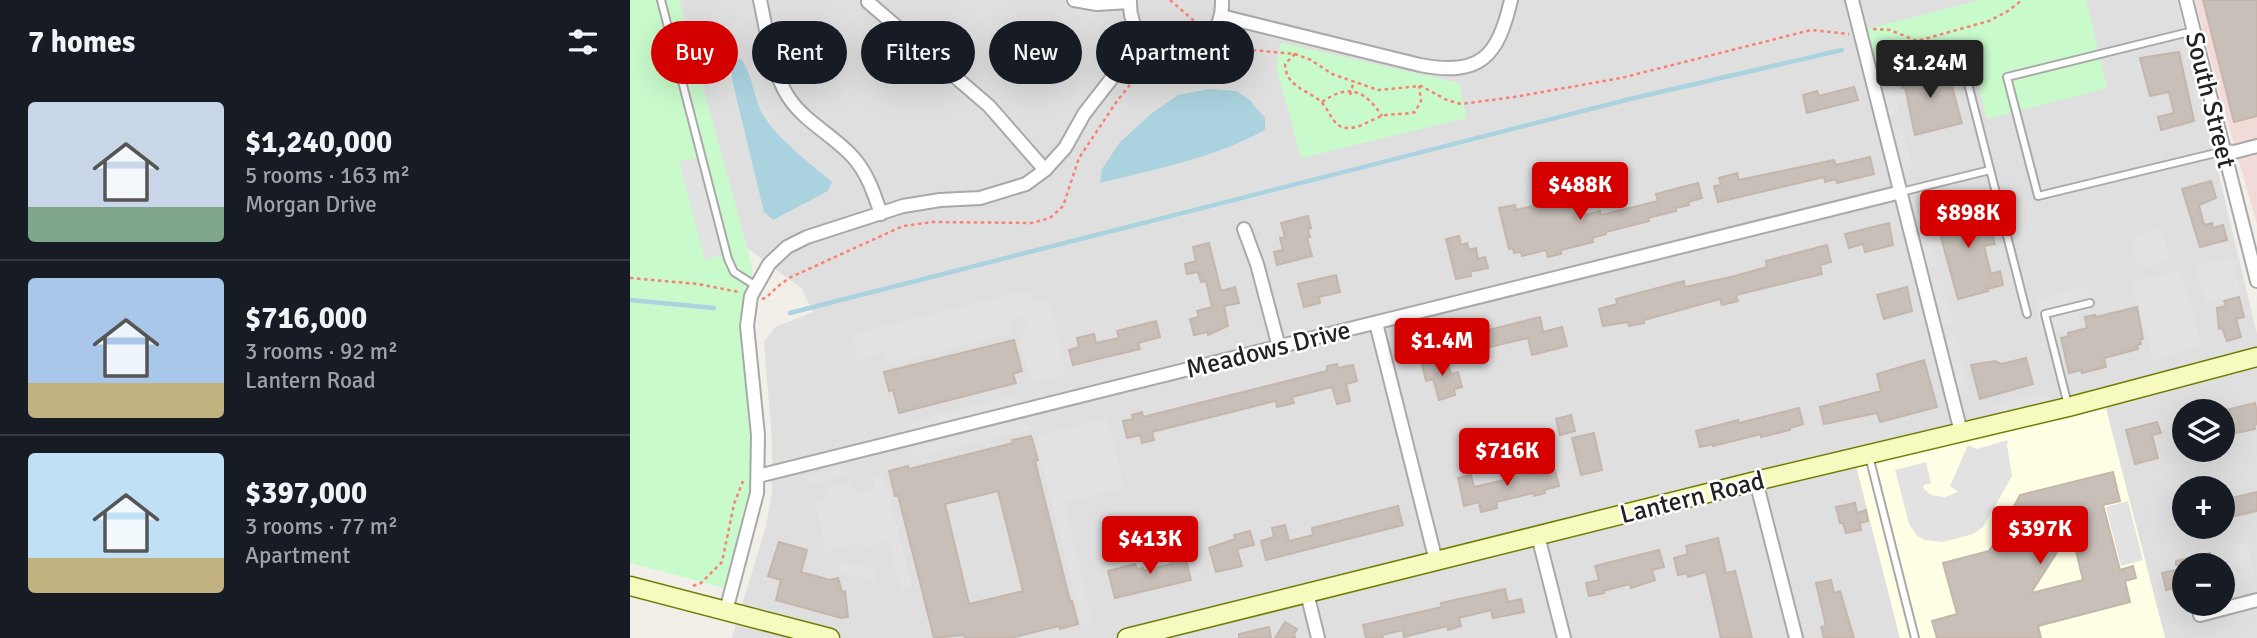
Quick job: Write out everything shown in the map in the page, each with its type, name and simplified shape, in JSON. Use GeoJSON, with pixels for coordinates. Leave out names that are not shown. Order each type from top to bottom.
{"type":"FeatureCollection","features":[{"type":"Feature","properties":{"kind":"street"},"geometry":{"type":"LineString","coordinates":[[760,0],[785,91],[806,117],[857,162],[868,179],[881,214]]}},
{"type":"Feature","properties":{"kind":"street"},"geometry":{"type":"LineString","coordinates":[[1074,0],[1097,4],[1130,1],[1133,21]]}},
{"type":"Feature","properties":{"kind":"street"},"geometry":{"type":"LineString","coordinates":[[1219,21],[1222,0]]}},
{"type":"Feature","properties":{"kind":"street"},"geometry":{"type":"LineString","coordinates":[[1221,16],[1406,62],[1445,69],[1470,65],[1488,54],[1501,36],[1511,0]]}},
{"type":"Feature","properties":{"kind":"street"},"geometry":{"type":"LineString","coordinates":[[1853,0],[1961,432]]}},
{"type":"Feature","properties":{"kind":"street","name":"South Street"},"geometry":{"type":"LineString","coordinates":[[2186,0],[2257,281]]}},
{"type":"Feature","properties":{"kind":"street"},"geometry":{"type":"LineString","coordinates":[[868,2],[989,106],[1045,170]]}},
{"type":"Feature","properties":{"kind":"street"},"geometry":{"type":"LineString","coordinates":[[726,611],[755,506],[758,435],[747,326],[751,300],[769,264],[795,243],[881,214],[915,204],[980,198],[1026,184],[1045,170],[1065,148],[1084,114],[1107,84]]}},
{"type":"Feature","properties":{"kind":"street"},"geometry":{"type":"LineString","coordinates":[[2224,150],[2234,152],[2257,146]]}},
{"type":"Feature","properties":{"kind":"street","name":"Meadows Drive"},"geometry":{"type":"LineString","coordinates":[[758,475],[1901,192]]}},
{"type":"Feature","properties":{"kind":"street"},"geometry":{"type":"LineString","coordinates":[[1244,229],[1257,264],[1279,346]]}},
{"type":"Feature","properties":{"kind":"street"},"geometry":{"type":"LineString","coordinates":[[1376,323],[1436,561]]}},
{"type":"Feature","properties":{"kind":"street","name":"Lantern Road"},"geometry":{"type":"LineString","coordinates":[[1127,638],[1756,481],[2068,407],[2257,357]]}},
{"type":"Feature","properties":{"kind":"street"},"geometry":{"type":"LineString","coordinates":[[1756,481],[1796,638]]}},
{"type":"Feature","properties":{"kind":"street"},"geometry":{"type":"LineString","coordinates":[[1538,536],[1564,638]]}},
{"type":"Feature","properties":{"kind":"street"},"geometry":{"type":"LineString","coordinates":[[630,586],[830,638]]}},
{"type":"Feature","properties":{"kind":"street"},"geometry":{"type":"LineString","coordinates":[[1307,593],[1318,638]]}},
{"type":"Feature","properties":{"kind":"street"},"geometry":{"type":"LineString","coordinates":[[2235,606],[2257,600]]}},
{"type":"Feature","properties":{"kind":"lane"},"geometry":{"type":"LineString","coordinates":[[661,0],[728,259],[734,271],[756,286]]}},
{"type":"Feature","properties":{"kind":"lane"},"geometry":{"type":"LineString","coordinates":[[2193,31],[2007,77],[2017,117],[2038,196],[2224,150]]}},
{"type":"Feature","properties":{"kind":"lane"},"geometry":{"type":"LineString","coordinates":[[1963,64],[2027,314]]}},
{"type":"Feature","properties":{"kind":"lane"},"geometry":{"type":"LineString","coordinates":[[1901,192],[1990,170]]}},
{"type":"Feature","properties":{"kind":"lane"},"geometry":{"type":"LineString","coordinates":[[2068,407],[2045,314],[2090,303]]}},
{"type":"Feature","properties":{"kind":"lane"},"geometry":{"type":"LineString","coordinates":[[1868,454],[1915,638]]}},
{"type":"Feature","properties":{"kind":"path"},"geometry":{"type":"LineString","coordinates":[[1170,0],[1194,21]]}},
{"type":"Feature","properties":{"kind":"path"},"geometry":{"type":"LineString","coordinates":[[1869,30],[1890,30],[1913,41],[1928,39],[1989,21],[2022,0]]}},
{"type":"Feature","properties":{"kind":"path"},"geometry":{"type":"LineString","coordinates":[[763,299],[789,278],[903,226],[933,222],[1032,223],[1051,218],[1063,206],[1079,158],[1116,101],[1126,88],[1153,70],[1245,51],[1295,54],[1311,60],[1332,74],[1381,90],[1419,86],[1454,103],[1479,102],[1620,78],[1811,30],[1852,33]]}},
{"type":"Feature","properties":{"kind":"path"},"geometry":{"type":"LineString","coordinates":[[1295,54],[1285,64],[1288,77],[1299,89],[1322,102],[1335,122],[1345,128],[1358,126],[1382,116],[1415,112],[1422,102],[1419,86]]}},
{"type":"Feature","properties":{"kind":"path"},"geometry":{"type":"LineString","coordinates":[[1351,93],[1354,81]]}},
{"type":"Feature","properties":{"kind":"path"},"geometry":{"type":"LineString","coordinates":[[1322,102],[1336,93],[1365,96],[1382,116]]}},
{"type":"Feature","properties":{"kind":"path"},"geometry":{"type":"LineString","coordinates":[[630,278],[698,284],[740,292]]}},
{"type":"Feature","properties":{"kind":"path"},"geometry":{"type":"LineString","coordinates":[[737,299],[740,286]]}},
{"type":"Feature","properties":{"kind":"path"},"geometry":{"type":"LineString","coordinates":[[689,586],[698,585],[722,562],[728,526],[734,504],[743,486],[744,475]]}},
{"type":"Feature","properties":{"kind":"shaded area"},"geometry":{"type":"Polygon","coordinates":[[[679,0],[2177,0],[2257,334],[2257,638],[2165,638],[2105,405],[1857,466],[1900,638],[732,638],[766,526],[772,492],[772,441],[764,342],[775,327],[813,312],[802,289],[747,248],[702,84],[738,84],[738,21],[685,21],[679,0]]]}},
{"type":"Feature","properties":{"kind":"shaded area"},"geometry":{"type":"Polygon","coordinates":[[[2195,0],[2257,0],[2257,224],[2219,92],[2195,0]]]}},
{"type":"Feature","properties":{"kind":"shaded area"},"geometry":{"type":"Polygon","coordinates":[[[1889,72],[1900,114],[1888,117],[1878,75],[1889,72]]]}},
{"type":"Feature","properties":{"kind":"shaded area"},"geometry":{"type":"Polygon","coordinates":[[[1902,125],[1914,171],[1903,173],[1891,128],[1902,125]]]}},
{"type":"Feature","properties":{"kind":"shaded area"},"geometry":{"type":"Polygon","coordinates":[[[700,157],[725,254],[705,260],[679,162],[700,157]]]}},
{"type":"Feature","properties":{"kind":"shaded area"},"geometry":{"type":"Polygon","coordinates":[[[1923,206],[1938,266],[1927,269],[1911,209],[1923,206]]]}},
{"type":"Feature","properties":{"kind":"shaded area"},"geometry":{"type":"Polygon","coordinates":[[[2162,228],[2170,259],[2139,268],[2130,237],[2162,228]]]}},
{"type":"Feature","properties":{"kind":"shaded area"},"geometry":{"type":"Polygon","coordinates":[[[2238,256],[2240,266],[2234,268],[2241,295],[2204,304],[2195,267],[2238,256]]]}},
{"type":"Feature","properties":{"kind":"shaded area"},"geometry":{"type":"Polygon","coordinates":[[[2181,269],[2202,347],[2153,360],[2132,282],[2181,269]]]}},
{"type":"Feature","properties":{"kind":"shaded area"},"geometry":{"type":"Polygon","coordinates":[[[1941,276],[1953,324],[1942,328],[1929,279],[1941,276]]]}},
{"type":"Feature","properties":{"kind":"shaded area"},"geometry":{"type":"Polygon","coordinates":[[[2087,286],[2093,310],[2078,314],[2080,325],[2042,334],[2034,300],[2087,286]]]}},
{"type":"Feature","properties":{"kind":"shaded area"},"geometry":{"type":"Polygon","coordinates":[[[1029,290],[1033,303],[1049,299],[1067,374],[1031,383],[1019,335],[1029,332],[1025,317],[1009,321],[1012,333],[888,364],[885,353],[858,360],[852,334],[1029,290]]]}},
{"type":"Feature","properties":{"kind":"shaded area"},"geometry":{"type":"Polygon","coordinates":[[[1956,335],[1970,393],[1959,396],[1944,338],[1956,335]]]}},
{"type":"Feature","properties":{"kind":"shaded area"},"geometry":{"type":"Polygon","coordinates":[[[2040,393],[2056,401],[2001,415],[1986,407],[2040,393]]]}},
{"type":"Feature","properties":{"kind":"shaded area"},"geometry":{"type":"Polygon","coordinates":[[[1014,396],[1027,405],[921,432],[906,423],[1014,396]]]}},
{"type":"Feature","properties":{"kind":"shaded area"},"geometry":{"type":"Polygon","coordinates":[[[2105,405],[2165,638],[1900,638],[1856,466],[2105,405]]]}},
{"type":"Feature","properties":{"kind":"shaded area"},"geometry":{"type":"Polygon","coordinates":[[[1107,418],[1125,488],[1064,503],[1093,621],[1082,624],[1035,436],[1107,418]]]}},
{"type":"Feature","properties":{"kind":"shaded area"},"geometry":{"type":"Polygon","coordinates":[[[1020,420],[1035,429],[920,457],[905,449],[1020,420]]]}},
{"type":"Feature","properties":{"kind":"shaded area"},"geometry":{"type":"Polygon","coordinates":[[[2008,440],[2012,476],[1983,527],[1973,534],[1943,542],[1917,536],[1909,524],[1895,470],[1926,462],[1931,483],[1923,488],[1931,495],[1945,497],[1958,492],[1950,486],[1968,445],[1976,449],[2008,440]]]}},
{"type":"Feature","properties":{"kind":"shaded area"},"geometry":{"type":"Polygon","coordinates":[[[839,467],[851,475],[813,484],[801,476],[839,467]]]}},
{"type":"Feature","properties":{"kind":"shaded area"},"geometry":{"type":"Polygon","coordinates":[[[884,473],[912,587],[901,590],[889,541],[864,548],[862,542],[826,551],[815,502],[827,499],[824,489],[851,482],[854,493],[875,488],[873,476],[884,473]]]}},
{"type":"Feature","properties":{"kind":"shaded area"},"geometry":{"type":"Polygon","coordinates":[[[2128,501],[2143,560],[2121,566],[2106,507],[2128,501]]]}},
{"type":"Feature","properties":{"kind":"shaded area"},"geometry":{"type":"Polygon","coordinates":[[[2247,543],[2255,576],[2242,579],[2234,546],[2247,543]]]}},
{"type":"Feature","properties":{"kind":"shaded area"},"geometry":{"type":"Polygon","coordinates":[[[841,561],[878,572],[875,582],[838,572],[841,561]]]}},
{"type":"Feature","properties":{"kind":"green space"},"geometry":{"type":"Polygon","coordinates":[[[630,0],[679,0],[685,21],[651,21],[651,84],[702,84],[753,269],[740,331],[751,434],[751,482],[724,588],[630,563],[630,0]]]}},
{"type":"Feature","properties":{"kind":"green space"},"geometry":{"type":"Polygon","coordinates":[[[1979,0],[2086,0],[2107,88],[1987,119],[1970,50],[1879,73],[1867,29],[1979,0]]]}},
{"type":"Feature","properties":{"kind":"green space"},"geometry":{"type":"Polygon","coordinates":[[[1281,43],[1459,83],[1467,118],[1301,158],[1276,66],[1281,43]]]}},
{"type":"Feature","properties":{"kind":"water"},"geometry":{"type":"Polygon","coordinates":[[[741,59],[749,73],[758,104],[771,127],[832,182],[828,191],[773,220],[764,212],[733,84],[738,84],[738,60],[741,59]]]}},
{"type":"Feature","properties":{"kind":"water"},"geometry":{"type":"Polygon","coordinates":[[[1210,89],[1236,91],[1250,100],[1265,118],[1265,130],[1205,155],[1100,183],[1102,169],[1120,142],[1151,114],[1178,95],[1210,89]]]}},
{"type":"Feature","properties":{"kind":"building"},"geometry":{"type":"Polygon","coordinates":[[[2203,0],[2257,0],[2257,116],[2234,122],[2203,0]]]}},
{"type":"Feature","properties":{"kind":"building"},"geometry":{"type":"Polygon","coordinates":[[[2179,52],[2194,121],[2161,130],[2158,117],[2174,113],[2169,92],[2150,96],[2140,58],[2179,52]]]}},
{"type":"Feature","properties":{"kind":"building"},"geometry":{"type":"Polygon","coordinates":[[[1942,65],[1948,88],[1952,87],[1962,123],[1915,135],[1905,87],[1902,88],[1899,73],[1942,65]]]}},
{"type":"Feature","properties":{"kind":"building"},"geometry":{"type":"Polygon","coordinates":[[[1854,87],[1858,100],[1807,113],[1803,95],[1817,91],[1819,96],[1854,87]]]}},
{"type":"Feature","properties":{"kind":"building"},"geometry":{"type":"Polygon","coordinates":[[[1870,157],[1874,174],[1837,183],[1836,179],[1825,182],[1824,177],[1718,202],[1714,186],[1721,185],[1719,178],[1737,173],[1739,180],[1834,160],[1836,165],[1870,157]]]}},
{"type":"Feature","properties":{"kind":"building"},"geometry":{"type":"Polygon","coordinates":[[[2211,181],[2216,198],[2199,205],[2204,225],[2212,223],[2213,228],[2223,225],[2227,240],[2200,247],[2182,189],[2211,181]]]}},
{"type":"Feature","properties":{"kind":"building"},"geometry":{"type":"Polygon","coordinates":[[[1698,183],[1702,198],[1688,202],[1689,205],[1648,218],[1649,221],[1606,232],[1592,238],[1593,242],[1561,250],[1561,254],[1548,257],[1546,250],[1522,256],[1521,252],[1514,253],[1513,248],[1509,249],[1499,208],[1515,205],[1516,210],[1562,199],[1564,210],[1583,205],[1586,215],[1600,211],[1601,215],[1658,201],[1656,194],[1698,183]]]}},
{"type":"Feature","properties":{"kind":"building"},"geometry":{"type":"Polygon","coordinates":[[[1983,205],[1995,244],[1984,246],[1991,274],[2000,271],[2003,285],[1958,299],[1935,216],[1983,205]]]}},
{"type":"Feature","properties":{"kind":"building"},"geometry":{"type":"Polygon","coordinates":[[[1308,216],[1311,228],[1308,229],[1310,237],[1307,238],[1312,256],[1277,265],[1274,252],[1283,250],[1280,238],[1285,237],[1281,223],[1308,216]]]}},
{"type":"Feature","properties":{"kind":"building"},"geometry":{"type":"Polygon","coordinates":[[[1889,223],[1893,245],[1865,252],[1863,244],[1849,248],[1845,234],[1889,223]]]}},
{"type":"Feature","properties":{"kind":"building"},"geometry":{"type":"Polygon","coordinates":[[[1459,236],[1461,245],[1467,243],[1469,250],[1476,248],[1478,259],[1485,257],[1488,268],[1456,279],[1446,239],[1459,236]]]}},
{"type":"Feature","properties":{"kind":"building"},"geometry":{"type":"Polygon","coordinates":[[[1209,243],[1221,291],[1235,287],[1239,303],[1224,306],[1228,326],[1208,335],[1208,332],[1194,335],[1190,319],[1199,317],[1197,311],[1212,307],[1206,281],[1201,282],[1198,272],[1187,274],[1185,264],[1196,261],[1193,247],[1209,243]]]}},
{"type":"Feature","properties":{"kind":"building"},"geometry":{"type":"Polygon","coordinates":[[[1827,245],[1831,262],[1820,265],[1822,274],[1736,295],[1738,301],[1722,305],[1720,299],[1644,320],[1644,323],[1629,326],[1628,322],[1603,326],[1599,309],[1617,304],[1616,299],[1684,281],[1685,287],[1735,276],[1767,267],[1766,261],[1827,245]]]}},
{"type":"Feature","properties":{"kind":"building"},"geometry":{"type":"Polygon","coordinates":[[[1336,275],[1340,292],[1319,297],[1320,303],[1304,307],[1298,284],[1336,275]]]}},
{"type":"Feature","properties":{"kind":"building"},"geometry":{"type":"Polygon","coordinates":[[[1907,287],[1912,311],[1884,319],[1877,295],[1907,287]]]}},
{"type":"Feature","properties":{"kind":"building"},"geometry":{"type":"Polygon","coordinates":[[[2239,297],[2244,317],[2236,319],[2241,337],[2227,341],[2222,328],[2219,329],[2217,308],[2226,306],[2224,301],[2239,297]]]}},
{"type":"Feature","properties":{"kind":"building"},"geometry":{"type":"Polygon","coordinates":[[[2137,307],[2143,339],[2140,339],[2141,344],[2137,345],[2138,349],[2104,358],[2106,367],[2069,373],[2061,338],[2069,336],[2068,333],[2087,328],[2085,317],[2137,307]]]}},
{"type":"Feature","properties":{"kind":"building"},"geometry":{"type":"Polygon","coordinates":[[[1540,317],[1543,332],[1562,327],[1567,346],[1532,355],[1528,338],[1481,349],[1477,333],[1540,317]]]}},
{"type":"Feature","properties":{"kind":"building"},"geometry":{"type":"Polygon","coordinates":[[[1156,321],[1160,337],[1138,343],[1140,349],[1073,365],[1069,350],[1079,347],[1077,338],[1094,334],[1096,343],[1119,338],[1117,331],[1156,321]]]}},
{"type":"Feature","properties":{"kind":"building"},"geometry":{"type":"Polygon","coordinates":[[[1014,340],[1022,371],[1013,374],[1016,383],[899,413],[893,390],[889,391],[884,372],[1014,340]]]}},
{"type":"Feature","properties":{"kind":"building"},"geometry":{"type":"Polygon","coordinates":[[[1446,358],[1451,374],[1458,372],[1462,387],[1454,389],[1455,395],[1439,400],[1433,379],[1426,381],[1422,364],[1446,358]]]}},
{"type":"Feature","properties":{"kind":"building"},"geometry":{"type":"Polygon","coordinates":[[[2026,358],[2033,384],[1980,399],[1971,365],[1995,361],[2001,364],[2026,358]]]}},
{"type":"Feature","properties":{"kind":"building"},"geometry":{"type":"Polygon","coordinates":[[[1924,360],[1937,407],[1880,422],[1877,413],[1824,424],[1820,407],[1881,391],[1877,374],[1924,360]]]}},
{"type":"Feature","properties":{"kind":"building"},"geometry":{"type":"Polygon","coordinates":[[[1337,364],[1338,368],[1353,365],[1357,381],[1346,384],[1350,401],[1337,404],[1332,387],[1292,397],[1294,403],[1277,407],[1276,401],[1271,402],[1152,432],[1154,440],[1142,443],[1140,435],[1127,438],[1123,421],[1133,419],[1132,415],[1142,412],[1143,417],[1327,371],[1327,366],[1337,364]]]}},
{"type":"Feature","properties":{"kind":"building"},"geometry":{"type":"Polygon","coordinates":[[[2255,403],[2255,429],[2235,433],[2235,408],[2255,403]]]}},
{"type":"Feature","properties":{"kind":"building"},"geometry":{"type":"Polygon","coordinates":[[[1799,408],[1803,424],[1790,430],[1700,447],[1696,431],[1799,408]]]}},
{"type":"Feature","properties":{"kind":"building"},"geometry":{"type":"Polygon","coordinates":[[[1571,415],[1575,431],[1560,435],[1556,419],[1571,415]]]}},
{"type":"Feature","properties":{"kind":"building"},"geometry":{"type":"Polygon","coordinates":[[[2157,422],[2161,433],[2152,435],[2158,458],[2135,464],[2126,430],[2157,422]]]}},
{"type":"Feature","properties":{"kind":"building"},"geometry":{"type":"Polygon","coordinates":[[[1594,433],[1602,470],[1581,475],[1572,438],[1594,433]]]}},
{"type":"Feature","properties":{"kind":"building"},"geometry":{"type":"Polygon","coordinates":[[[1031,436],[1070,601],[1078,624],[1011,638],[965,638],[964,635],[934,638],[898,495],[895,496],[889,471],[908,466],[909,469],[1013,443],[1012,440],[1031,436]],[[998,491],[945,504],[969,604],[1023,591],[998,491]]]}},
{"type":"Feature","properties":{"kind":"building"},"geometry":{"type":"Polygon","coordinates":[[[1528,468],[1530,475],[1554,468],[1559,486],[1534,496],[1533,493],[1496,502],[1497,508],[1481,512],[1479,502],[1464,506],[1458,478],[1471,475],[1474,487],[1504,480],[1503,475],[1528,468]]]}},
{"type":"Feature","properties":{"kind":"building"},"geometry":{"type":"Polygon","coordinates":[[[2113,472],[2120,501],[2103,505],[2120,570],[2133,566],[2136,578],[2125,581],[2130,602],[2038,626],[2041,638],[1937,638],[1932,621],[1957,614],[1943,563],[1989,551],[1998,537],[1993,534],[2001,520],[2005,523],[2020,495],[2113,472]],[[2071,530],[2031,593],[2083,580],[2071,530]]]}},
{"type":"Feature","properties":{"kind":"building"},"geometry":{"type":"Polygon","coordinates":[[[2257,492],[2257,511],[2235,516],[2235,497],[2257,492]]]}},
{"type":"Feature","properties":{"kind":"building"},"geometry":{"type":"Polygon","coordinates":[[[1855,503],[1857,513],[1866,510],[1868,521],[1860,523],[1861,530],[1846,533],[1836,507],[1855,503]]]}},
{"type":"Feature","properties":{"kind":"building"},"geometry":{"type":"Polygon","coordinates":[[[1398,506],[1403,525],[1266,560],[1261,541],[1274,537],[1272,528],[1285,525],[1289,541],[1313,535],[1312,528],[1398,506]]]}},
{"type":"Feature","properties":{"kind":"building"},"geometry":{"type":"Polygon","coordinates":[[[1137,524],[1142,541],[1127,545],[1122,527],[1137,524]]]}},
{"type":"Feature","properties":{"kind":"building"},"geometry":{"type":"Polygon","coordinates":[[[1250,531],[1254,545],[1237,549],[1242,566],[1216,572],[1209,548],[1235,539],[1234,535],[1250,531]]]}},
{"type":"Feature","properties":{"kind":"building"},"geometry":{"type":"Polygon","coordinates":[[[1718,538],[1726,573],[1735,571],[1752,638],[1721,638],[1706,572],[1688,577],[1687,573],[1678,575],[1674,558],[1688,554],[1686,546],[1718,538]]]}},
{"type":"Feature","properties":{"kind":"building"},"geometry":{"type":"Polygon","coordinates":[[[779,542],[807,550],[801,572],[830,580],[838,578],[842,592],[845,591],[848,617],[841,618],[776,600],[781,580],[768,576],[779,542]]]}},
{"type":"Feature","properties":{"kind":"building"},"geometry":{"type":"Polygon","coordinates":[[[1183,548],[1191,580],[1115,598],[1108,571],[1135,564],[1137,569],[1143,568],[1143,571],[1171,564],[1169,552],[1183,548]]]}},
{"type":"Feature","properties":{"kind":"building"},"geometry":{"type":"Polygon","coordinates":[[[1659,550],[1664,567],[1652,570],[1655,580],[1631,588],[1630,584],[1589,596],[1586,583],[1599,580],[1595,566],[1659,550]]]}},
{"type":"Feature","properties":{"kind":"building"},"geometry":{"type":"Polygon","coordinates":[[[2172,571],[2172,589],[2166,590],[2162,573],[2172,571]]]}},
{"type":"Feature","properties":{"kind":"building"},"geometry":{"type":"Polygon","coordinates":[[[1831,580],[1834,593],[1840,591],[1854,638],[1824,638],[1821,627],[1826,626],[1816,583],[1831,580]]]}},
{"type":"Feature","properties":{"kind":"building"},"geometry":{"type":"Polygon","coordinates":[[[1505,589],[1508,602],[1521,599],[1524,612],[1493,618],[1491,610],[1459,618],[1461,626],[1448,630],[1447,626],[1404,637],[1403,630],[1382,635],[1383,638],[1366,638],[1363,625],[1442,607],[1441,603],[1505,589]]]}},
{"type":"Feature","properties":{"kind":"building"},"geometry":{"type":"Polygon","coordinates":[[[1285,622],[1297,629],[1295,638],[1275,638],[1285,622]]]}},
{"type":"Feature","properties":{"kind":"building"},"geometry":{"type":"Polygon","coordinates":[[[1269,627],[1271,638],[1239,638],[1239,634],[1269,627]]]}},
{"type":"Feature","properties":{"kind":"waterway"},"geometry":{"type":"LineString","coordinates":[[790,313],[1630,99],[1842,50]]}},
{"type":"Feature","properties":{"kind":"waterway"},"geometry":{"type":"LineString","coordinates":[[630,300],[714,308]]}}]}
